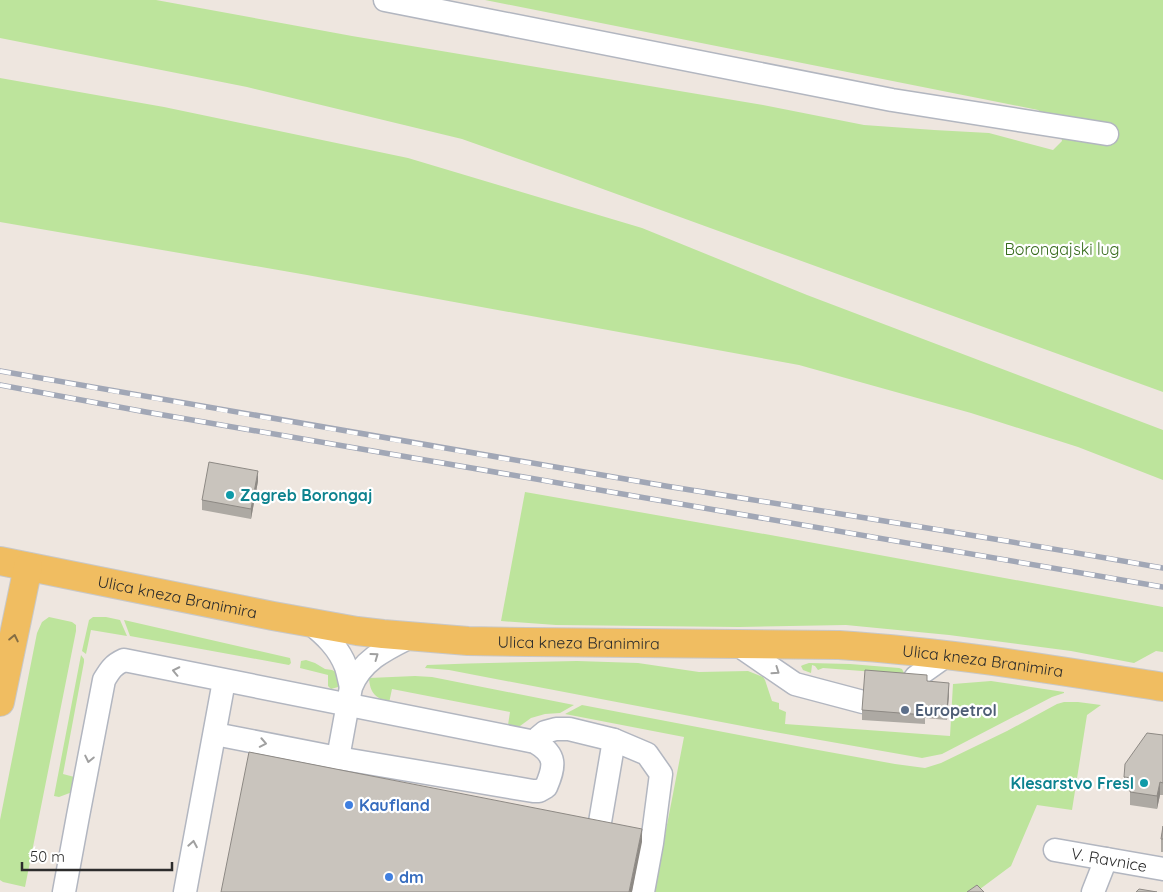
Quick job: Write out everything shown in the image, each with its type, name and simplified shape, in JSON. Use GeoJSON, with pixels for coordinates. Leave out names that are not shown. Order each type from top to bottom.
{"type":"FeatureCollection","features":[{"type":"Feature","properties":{"kind":"main road","name":"Ulica kneza Branimira"},"geometry":{"type":"LineString","coordinates":[[0,561],[310,623],[410,637],[468,641],[527,642],[839,644],[946,655],[1163,687]]}},
{"type":"Feature","properties":{"kind":"main road"},"geometry":{"type":"LineString","coordinates":[[0,702],[28,567]]}},
{"type":"Feature","properties":{"kind":"lane"},"geometry":{"type":"LineString","coordinates":[[385,0],[892,100],[1106,134]]}},
{"type":"Feature","properties":{"kind":"lane"},"geometry":{"type":"LineString","coordinates":[[310,623],[333,644],[346,667],[349,696]]}},
{"type":"Feature","properties":{"kind":"lane"},"geometry":{"type":"LineString","coordinates":[[338,758],[354,678],[369,661],[383,651],[410,637]]}},
{"type":"Feature","properties":{"kind":"lane"},"geometry":{"type":"LineString","coordinates":[[736,643],[794,684],[864,702]]}},
{"type":"Feature","properties":{"kind":"lane"},"geometry":{"type":"LineString","coordinates":[[911,684],[916,677],[946,655]]}},
{"type":"Feature","properties":{"kind":"lane"},"geometry":{"type":"LineString","coordinates":[[64,892],[104,680],[116,664],[124,660],[224,681],[349,696],[535,742],[542,746],[553,759],[546,787],[539,791],[533,791],[338,758],[215,734]]}},
{"type":"Feature","properties":{"kind":"lane"},"geometry":{"type":"LineString","coordinates":[[185,892],[224,681]]}},
{"type":"Feature","properties":{"kind":"lane"},"geometry":{"type":"LineString","coordinates":[[535,742],[545,732],[556,729],[570,729],[614,740],[647,754],[661,774],[652,843],[643,892]]}},
{"type":"Feature","properties":{"kind":"lane"},"geometry":{"type":"LineString","coordinates":[[599,828],[614,740]]}},
{"type":"Feature","properties":{"kind":"lane","name":"V. Ravnice"},"geometry":{"type":"LineString","coordinates":[[1055,850],[1163,869]]}},
{"type":"Feature","properties":{"kind":"lane"},"geometry":{"type":"LineString","coordinates":[[1093,892],[1106,858]]}},
{"type":"Feature","properties":{"kind":"green space","name":"Borongajski lug"},"geometry":{"type":"Polygon","coordinates":[[[0,0],[156,0],[352,36],[763,105],[864,125],[989,133],[1053,150],[1062,141],[1059,125],[1038,110],[485,0],[1163,0],[1163,392],[462,139],[247,87],[0,38],[0,0]]]}},
{"type":"Feature","properties":{"kind":"green space"},"geometry":{"type":"Polygon","coordinates":[[[0,78],[164,107],[408,158],[642,228],[807,295],[1163,430],[1163,480],[1078,447],[971,413],[799,365],[307,275],[0,222],[0,78]]]}},
{"type":"Feature","properties":{"kind":"green space"},"geometry":{"type":"Polygon","coordinates":[[[525,492],[1163,607],[1163,652],[1156,651],[1134,663],[1071,651],[949,635],[846,625],[739,627],[556,625],[501,621],[525,492]]]}},
{"type":"Feature","properties":{"kind":"green space"},"geometry":{"type":"Polygon","coordinates":[[[49,617],[72,622],[76,625],[76,631],[25,887],[0,880],[0,820],[37,633],[42,622],[49,617]]]}},
{"type":"Feature","properties":{"kind":"green space"},"geometry":{"type":"Polygon","coordinates":[[[93,617],[120,620],[127,636],[91,630],[86,654],[82,651],[89,620],[93,617]]]}},
{"type":"Feature","properties":{"kind":"green space"},"geometry":{"type":"Polygon","coordinates":[[[124,620],[290,658],[291,663],[289,665],[130,636],[124,620]]]}},
{"type":"Feature","properties":{"kind":"green space"},"geometry":{"type":"Polygon","coordinates":[[[81,655],[84,662],[63,774],[78,778],[75,791],[59,797],[54,796],[81,655]]]}},
{"type":"Feature","properties":{"kind":"green space"},"geometry":{"type":"Polygon","coordinates":[[[306,660],[338,673],[341,679],[338,687],[331,689],[328,686],[328,675],[300,668],[301,661],[306,660]]]}},
{"type":"Feature","properties":{"kind":"green space"},"geometry":{"type":"Polygon","coordinates":[[[577,661],[638,663],[699,672],[748,671],[763,677],[772,701],[779,703],[779,709],[786,712],[785,724],[950,736],[953,684],[991,681],[1064,693],[1052,697],[942,754],[922,758],[449,670],[425,668],[427,665],[577,661]]]}},
{"type":"Feature","properties":{"kind":"green space"},"geometry":{"type":"Polygon","coordinates":[[[809,663],[899,668],[904,673],[823,668],[818,670],[812,665],[811,673],[803,670],[801,666],[809,663]]]}},
{"type":"Feature","properties":{"kind":"green space"},"geometry":{"type":"Polygon","coordinates":[[[432,677],[574,705],[560,713],[545,714],[531,718],[520,726],[513,728],[508,725],[510,712],[392,689],[389,703],[374,694],[369,678],[432,677]]]}},
{"type":"Feature","properties":{"kind":"green space"},"geometry":{"type":"Polygon","coordinates":[[[1064,702],[1101,705],[1087,715],[1072,810],[1037,805],[1011,866],[976,892],[654,892],[684,737],[565,714],[582,705],[807,748],[925,768],[941,763],[1064,702]]]}},
{"type":"Feature","properties":{"kind":"building","name":"Zagreb Borongaj"},"geometry":{"type":"Polygon","coordinates":[[[209,462],[258,471],[251,509],[202,500],[209,462]]]}},
{"type":"Feature","properties":{"kind":"building","name":"Europetrol"},"geometry":{"type":"Polygon","coordinates":[[[865,670],[927,675],[927,681],[949,683],[947,710],[925,708],[925,715],[862,710],[865,670]]]}},
{"type":"Feature","properties":{"kind":"building","name":"Klesarstvo Fresl"},"geometry":{"type":"Polygon","coordinates":[[[1147,733],[1163,735],[1163,783],[1160,782],[1157,796],[1130,792],[1132,778],[1124,777],[1125,764],[1147,733]]]}},
{"type":"Feature","properties":{"kind":"building","name":"Kaufland"},"geometry":{"type":"Polygon","coordinates":[[[249,752],[642,829],[629,892],[221,892],[249,752]]]}},
{"type":"Feature","properties":{"kind":"building"},"geometry":{"type":"Polygon","coordinates":[[[977,885],[984,892],[967,892],[977,885]]]}},
{"type":"Feature","properties":{"kind":"building"},"geometry":{"type":"Polygon","coordinates":[[[1139,889],[1157,892],[1136,892],[1139,889]]]}},
{"type":"Feature","properties":{"kind":"railway"},"geometry":{"type":"LineString","coordinates":[[0,371],[660,485],[1163,568]]}},
{"type":"Feature","properties":{"kind":"railway"},"geometry":{"type":"LineString","coordinates":[[0,385],[146,412],[1163,587]]}},
{"type":"Feature","properties":{"kind":"place","name":"Zagreb Borongaj"},"geometry":{"type":"Point","coordinates":[230,495]}},
{"type":"Feature","properties":{"kind":"place","name":"Europetrol"},"geometry":{"type":"Point","coordinates":[905,710]}},
{"type":"Feature","properties":{"kind":"place","name":"Klesarstvo Fresl"},"geometry":{"type":"Point","coordinates":[1144,783]}},
{"type":"Feature","properties":{"kind":"place","name":"Kaufland"},"geometry":{"type":"Point","coordinates":[349,805]}},
{"type":"Feature","properties":{"kind":"place","name":"dm"},"geometry":{"type":"Point","coordinates":[389,877]}}]}
